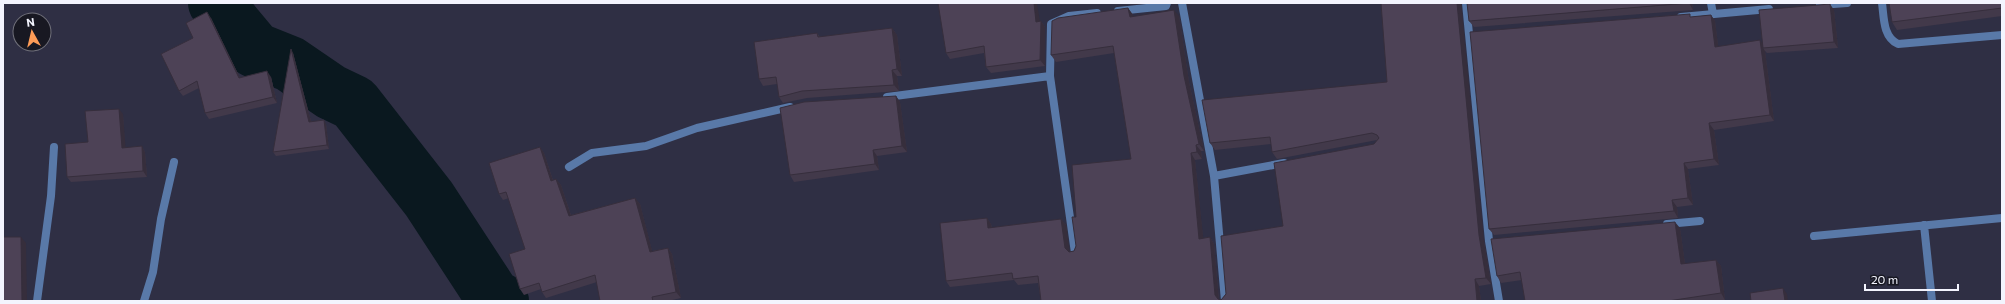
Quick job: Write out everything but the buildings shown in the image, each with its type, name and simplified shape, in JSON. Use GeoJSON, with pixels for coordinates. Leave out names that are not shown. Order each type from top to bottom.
{"type":"FeatureCollection","features":[{"type":"Feature","properties":{"kind":"street"},"geometry":{"type":"LineString","coordinates":[[1075,253],[1050,76],[1051,24],[1069,16],[1166,6],[1168,3]]}},
{"type":"Feature","properties":{"kind":"street"},"geometry":{"type":"LineString","coordinates":[[1182,3],[1214,176],[1225,301]]}},
{"type":"Feature","properties":{"kind":"street"},"geometry":{"type":"LineString","coordinates":[[1466,3],[1473,33],[1499,301]]}},
{"type":"Feature","properties":{"kind":"street"},"geometry":{"type":"LineString","coordinates":[[1711,3],[1713,14]]}},
{"type":"Feature","properties":{"kind":"street"},"geometry":{"type":"LineString","coordinates":[[1808,6],[1847,3]]}},
{"type":"Feature","properties":{"kind":"street"},"geometry":{"type":"LineString","coordinates":[[1882,3],[1886,32],[1891,40],[1898,44],[2002,35]]}},
{"type":"Feature","properties":{"kind":"street"},"geometry":{"type":"LineString","coordinates":[[1673,17],[1776,9]]}},
{"type":"Feature","properties":{"kind":"street"},"geometry":{"type":"LineString","coordinates":[[875,98],[906,96],[1050,76]]}},
{"type":"Feature","properties":{"kind":"street"},"geometry":{"type":"LineString","coordinates":[[569,167],[592,153],[646,146],[697,128],[800,105]]}},
{"type":"Feature","properties":{"kind":"street"},"geometry":{"type":"LineString","coordinates":[[37,301],[51,196],[54,147]]}},
{"type":"Feature","properties":{"kind":"street"},"geometry":{"type":"LineString","coordinates":[[1214,176],[1293,161]]}},
{"type":"Feature","properties":{"kind":"street"},"geometry":{"type":"LineString","coordinates":[[144,301],[153,272],[161,219],[174,162]]}},
{"type":"Feature","properties":{"kind":"street"},"geometry":{"type":"LineString","coordinates":[[1814,236],[2002,218]]}},
{"type":"Feature","properties":{"kind":"street"},"geometry":{"type":"LineString","coordinates":[[1661,224],[1700,221]]}},
{"type":"Feature","properties":{"kind":"street"},"geometry":{"type":"LineString","coordinates":[[1924,225],[1932,301]]}},
{"type":"Feature","properties":{"kind":"waterway"},"geometry":{"type":"LineString","coordinates":[[216,3],[255,50],[290,64],[331,92],[354,103],[429,199],[493,297],[501,301]]}}]}
